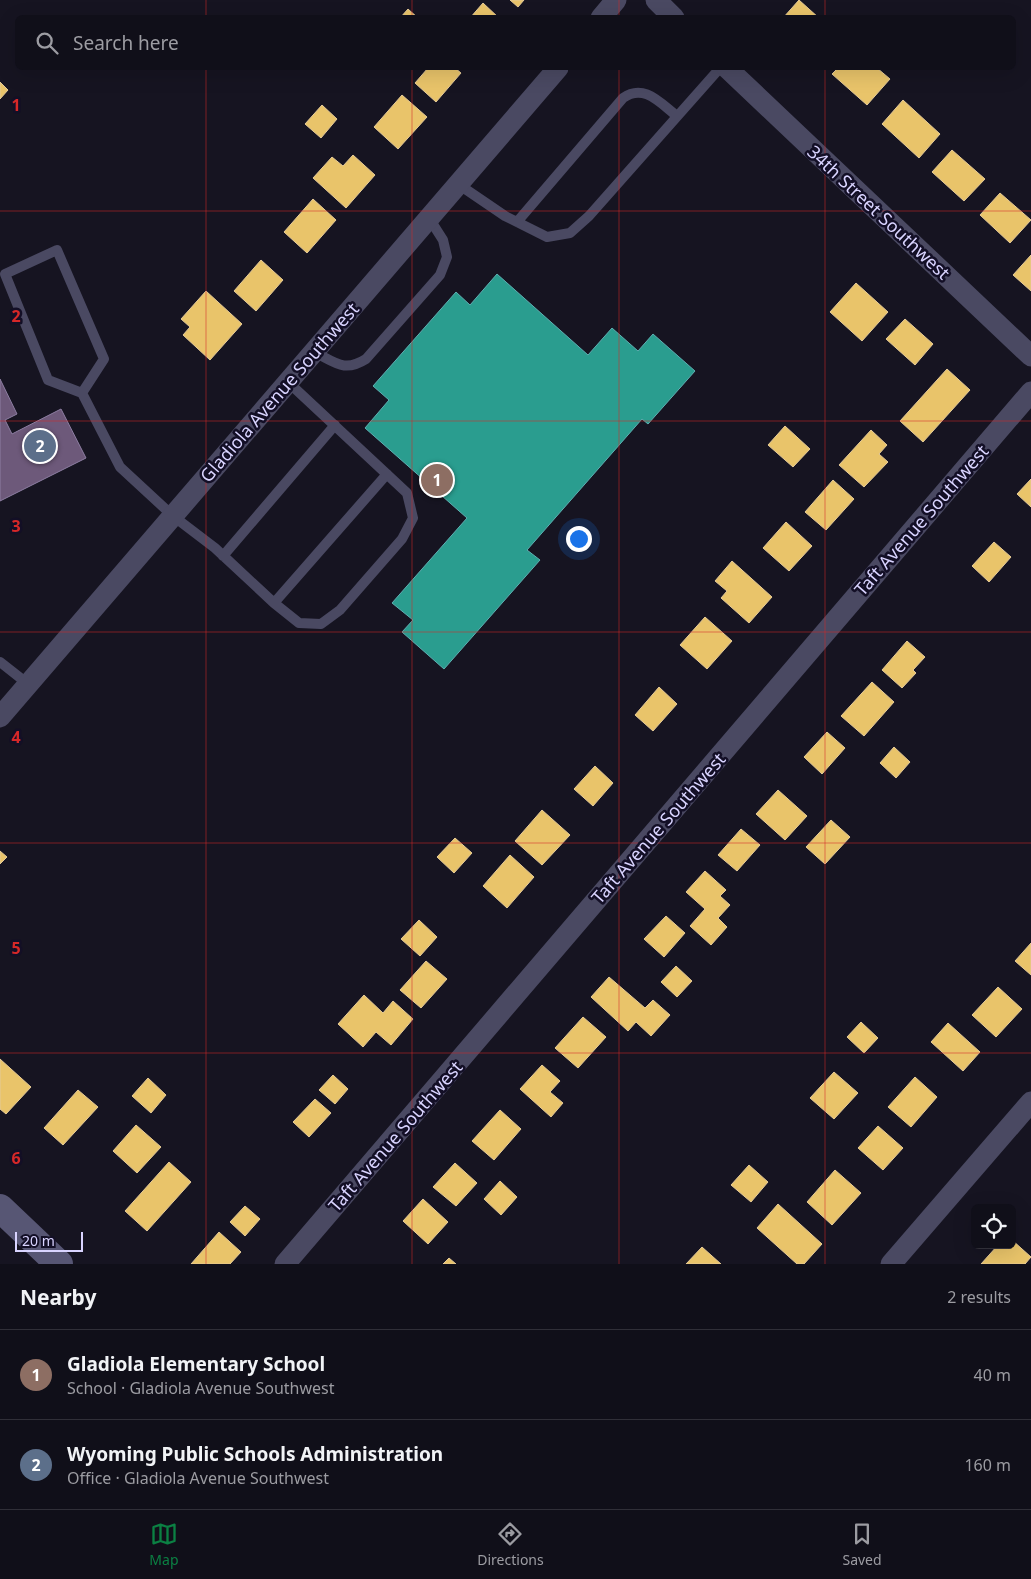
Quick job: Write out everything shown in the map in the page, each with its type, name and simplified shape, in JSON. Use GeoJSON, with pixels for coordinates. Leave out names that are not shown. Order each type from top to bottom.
{"type":"FeatureCollection","features":[{"type":"Feature","properties":{"kind":"street"},"geometry":{"type":"LineString","coordinates":[[604,15],[616,0]]}},
{"type":"Feature","properties":{"kind":"street"},"geometry":{"type":"LineString","coordinates":[[656,0],[671,15]]}},
{"type":"Feature","properties":{"kind":"street","name":"Gladiola Avenue Southwest"},"geometry":{"type":"LineString","coordinates":[[0,717],[556,70]]}},
{"type":"Feature","properties":{"kind":"street","name":"34th Street Southwest"},"geometry":{"type":"LineString","coordinates":[[729,70],[1031,356]]}},
{"type":"Feature","properties":{"kind":"street","name":"Taft Avenue Southwest"},"geometry":{"type":"LineString","coordinates":[[285,1264],[1031,392]]}},
{"type":"Feature","properties":{"kind":"street"},"geometry":{"type":"LineString","coordinates":[[891,1264],[1031,1102]]}},
{"type":"Feature","properties":{"kind":"street"},"geometry":{"type":"LineString","coordinates":[[0,1208],[59,1264]]}},
{"type":"Feature","properties":{"kind":"lane"},"geometry":{"type":"LineString","coordinates":[[458,184],[505,216],[547,237],[570,233],[589,216],[718,70]]}},
{"type":"Feature","properties":{"kind":"lane"},"geometry":{"type":"LineString","coordinates":[[517,222],[623,98],[630,93],[647,93],[677,116]]}},
{"type":"Feature","properties":{"kind":"lane"},"geometry":{"type":"LineString","coordinates":[[314,352],[343,366],[356,365],[366,359],[440,275],[447,257],[443,240],[429,218]]}},
{"type":"Feature","properties":{"kind":"lane"},"geometry":{"type":"LineString","coordinates":[[82,393],[104,359],[57,250],[5,274],[48,380],[82,393],[120,467],[173,516],[215,548],[274,603],[299,623],[321,624],[340,610],[402,538],[413,518],[407,493],[288,382]]}},
{"type":"Feature","properties":{"kind":"lane"},"geometry":{"type":"LineString","coordinates":[[223,556],[335,425]]}},
{"type":"Feature","properties":{"kind":"lane"},"geometry":{"type":"LineString","coordinates":[[274,603],[387,474]]}},
{"type":"Feature","properties":{"kind":"lane"},"geometry":{"type":"LineString","coordinates":[[0,662],[28,684]]}},
{"type":"Feature","properties":{"kind":"building: Homes"},"geometry":{"type":"Polygon","coordinates":[[[510,0],[524,0],[518,7],[510,0]]]}},
{"type":"Feature","properties":{"kind":"building: Homes"},"geometry":{"type":"Polygon","coordinates":[[[799,0],[816,15],[786,15],[799,0]]]}},
{"type":"Feature","properties":{"kind":"building: Homes"},"geometry":{"type":"Polygon","coordinates":[[[483,3],[496,15],[473,15],[483,3]]]}},
{"type":"Feature","properties":{"kind":"building: Homes"},"geometry":{"type":"Polygon","coordinates":[[[408,9],[415,15],[403,15],[408,9]]]}},
{"type":"Feature","properties":{"kind":"building: Homes"},"geometry":{"type":"Polygon","coordinates":[[[426,70],[457,70],[461,73],[436,102],[415,83],[426,70]]]}},
{"type":"Feature","properties":{"kind":"building: Homes"},"geometry":{"type":"Polygon","coordinates":[[[836,70],[879,70],[890,79],[867,105],[832,74],[836,70]]]}},
{"type":"Feature","properties":{"kind":"building: Homes"},"geometry":{"type":"Polygon","coordinates":[[[0,82],[8,90],[0,99],[0,82]]]}},
{"type":"Feature","properties":{"kind":"building: Homes"},"geometry":{"type":"Polygon","coordinates":[[[402,95],[427,117],[398,149],[374,127],[402,95]]]}},
{"type":"Feature","properties":{"kind":"building: Homes"},"geometry":{"type":"Polygon","coordinates":[[[903,100],[940,134],[919,158],[882,124],[903,100]]]}},
{"type":"Feature","properties":{"kind":"building: Homes"},"geometry":{"type":"Polygon","coordinates":[[[322,105],[337,119],[321,138],[305,124],[322,105]]]}},
{"type":"Feature","properties":{"kind":"building: Homes"},"geometry":{"type":"Polygon","coordinates":[[[952,150],[985,179],[964,201],[932,172],[952,150]]]}},
{"type":"Feature","properties":{"kind":"building: Homes"},"geometry":{"type":"Polygon","coordinates":[[[353,155],[375,175],[346,208],[313,178],[332,157],[343,166],[353,155]]]}},
{"type":"Feature","properties":{"kind":"building: Homes"},"geometry":{"type":"Polygon","coordinates":[[[1000,193],[1031,220],[1010,243],[980,215],[1000,193]]]}},
{"type":"Feature","properties":{"kind":"building: Homes"},"geometry":{"type":"Polygon","coordinates":[[[313,199],[336,220],[307,253],[284,232],[313,199]]]}},
{"type":"Feature","properties":{"kind":"building: Homes"},"geometry":{"type":"Polygon","coordinates":[[[1031,255],[1031,291],[1013,275],[1031,255]]]}},
{"type":"Feature","properties":{"kind":"building: Homes"},"geometry":{"type":"Polygon","coordinates":[[[261,260],[283,280],[256,311],[234,291],[261,260]]]}},
{"type":"Feature","properties":{"kind":"building: Homes"},"geometry":{"type":"Polygon","coordinates":[[[856,283],[888,312],[862,341],[830,312],[856,283]]]}},
{"type":"Feature","properties":{"kind":"building: Homes"},"geometry":{"type":"Polygon","coordinates":[[[206,291],[242,324],[210,360],[183,335],[190,327],[181,319],[206,291]]]}},
{"type":"Feature","properties":{"kind":"building: Homes"},"geometry":{"type":"Polygon","coordinates":[[[905,319],[933,344],[915,365],[886,339],[905,319]]]}},
{"type":"Feature","properties":{"kind":"building: Homes"},"geometry":{"type":"Polygon","coordinates":[[[947,369],[970,390],[923,442],[900,421],[947,369]]]}},
{"type":"Feature","properties":{"kind":"building: Homes"},"geometry":{"type":"Polygon","coordinates":[[[785,426],[810,449],[793,467],[768,445],[785,426]]]}},
{"type":"Feature","properties":{"kind":"building: Homes"},"geometry":{"type":"Polygon","coordinates":[[[871,430],[887,445],[879,454],[888,462],[864,487],[839,465],[871,430]]]}},
{"type":"Feature","properties":{"kind":"building: Homes"},"geometry":{"type":"Polygon","coordinates":[[[1031,479],[1031,507],[1017,494],[1031,479]]]}},
{"type":"Feature","properties":{"kind":"building: Homes"},"geometry":{"type":"Polygon","coordinates":[[[833,480],[854,499],[826,530],[805,512],[833,480]]]}},
{"type":"Feature","properties":{"kind":"building: Homes"},"geometry":{"type":"Polygon","coordinates":[[[786,522],[812,546],[789,571],[763,548],[786,522]]]}},
{"type":"Feature","properties":{"kind":"building: Homes"},"geometry":{"type":"Polygon","coordinates":[[[994,542],[1011,557],[989,582],[972,566],[994,542]]]}},
{"type":"Feature","properties":{"kind":"building: Homes"},"geometry":{"type":"Polygon","coordinates":[[[732,561],[772,597],[749,623],[721,598],[727,591],[715,581],[732,561]]]}},
{"type":"Feature","properties":{"kind":"building: Homes"},"geometry":{"type":"Polygon","coordinates":[[[705,617],[732,641],[707,669],[680,645],[705,617]]]}},
{"type":"Feature","properties":{"kind":"building: Homes"},"geometry":{"type":"Polygon","coordinates":[[[907,641],[925,657],[913,670],[916,673],[902,688],[882,670],[907,641]]]}},
{"type":"Feature","properties":{"kind":"building: Homes"},"geometry":{"type":"Polygon","coordinates":[[[872,682],[894,702],[864,736],[841,716],[872,682]]]}},
{"type":"Feature","properties":{"kind":"building: Homes"},"geometry":{"type":"Polygon","coordinates":[[[659,687],[677,704],[653,731],[635,715],[659,687]]]}},
{"type":"Feature","properties":{"kind":"building: Homes"},"geometry":{"type":"Polygon","coordinates":[[[827,732],[845,748],[822,774],[804,757],[827,732]]]}},
{"type":"Feature","properties":{"kind":"building: Homes"},"geometry":{"type":"Polygon","coordinates":[[[894,747],[910,762],[896,778],[880,763],[894,747]]]}},
{"type":"Feature","properties":{"kind":"building: Homes"},"geometry":{"type":"Polygon","coordinates":[[[595,766],[613,783],[593,806],[574,789],[595,766]]]}},
{"type":"Feature","properties":{"kind":"building: Homes"},"geometry":{"type":"Polygon","coordinates":[[[778,790],[807,816],[785,840],[756,814],[778,790]]]}},
{"type":"Feature","properties":{"kind":"building: Homes"},"geometry":{"type":"Polygon","coordinates":[[[542,810],[570,835],[542,865],[515,841],[542,810]]]}},
{"type":"Feature","properties":{"kind":"building: Homes"},"geometry":{"type":"Polygon","coordinates":[[[831,820],[850,837],[825,864],[806,847],[831,820]]]}},
{"type":"Feature","properties":{"kind":"building: Homes"},"geometry":{"type":"Polygon","coordinates":[[[741,829],[760,845],[737,871],[718,855],[741,829]]]}},
{"type":"Feature","properties":{"kind":"building: Homes"},"geometry":{"type":"Polygon","coordinates":[[[455,838],[472,853],[454,873],[437,857],[455,838]]]}},
{"type":"Feature","properties":{"kind":"building: Homes"},"geometry":{"type":"Polygon","coordinates":[[[0,851],[7,857],[0,864],[0,851]]]}},
{"type":"Feature","properties":{"kind":"building: Homes"},"geometry":{"type":"Polygon","coordinates":[[[510,855],[534,877],[507,908],[483,886],[510,855]]]}},
{"type":"Feature","properties":{"kind":"building: Homes"},"geometry":{"type":"Polygon","coordinates":[[[705,871],[726,890],[720,896],[730,905],[718,918],[727,927],[711,945],[690,926],[705,909],[686,892],[705,871]]]}},
{"type":"Feature","properties":{"kind":"building: Homes"},"geometry":{"type":"Polygon","coordinates":[[[666,916],[685,933],[664,957],[644,939],[666,916]]]}},
{"type":"Feature","properties":{"kind":"building: Homes"},"geometry":{"type":"Polygon","coordinates":[[[419,920],[437,937],[420,956],[401,939],[419,920]]]}},
{"type":"Feature","properties":{"kind":"building: Homes"},"geometry":{"type":"Polygon","coordinates":[[[1031,943],[1031,975],[1015,961],[1031,943]]]}},
{"type":"Feature","properties":{"kind":"building: Homes"},"geometry":{"type":"Polygon","coordinates":[[[426,961],[447,979],[421,1008],[400,990],[426,961]]]}},
{"type":"Feature","properties":{"kind":"building: Homes"},"geometry":{"type":"Polygon","coordinates":[[[676,966],[692,981],[677,997],[661,982],[676,966]]]}},
{"type":"Feature","properties":{"kind":"building: Homes"},"geometry":{"type":"Polygon","coordinates":[[[609,977],[645,1008],[653,1000],[670,1015],[651,1036],[636,1022],[628,1031],[591,997],[609,977]]]}},
{"type":"Feature","properties":{"kind":"building: Homes"},"geometry":{"type":"Polygon","coordinates":[[[998,987],[1022,1009],[996,1037],[972,1015],[998,987]]]}},
{"type":"Feature","properties":{"kind":"building: Homes"},"geometry":{"type":"Polygon","coordinates":[[[364,995],[383,1013],[393,1001],[413,1019],[391,1045],[376,1032],[363,1047],[338,1024],[364,995]]]}},
{"type":"Feature","properties":{"kind":"building: Homes"},"geometry":{"type":"Polygon","coordinates":[[[583,1017],[606,1037],[578,1068],[555,1048],[583,1017]]]}},
{"type":"Feature","properties":{"kind":"building: Homes"},"geometry":{"type":"Polygon","coordinates":[[[861,1022],[878,1038],[864,1053],[847,1037],[861,1022]]]}},
{"type":"Feature","properties":{"kind":"building: Homes"},"geometry":{"type":"Polygon","coordinates":[[[948,1023],[980,1052],[963,1071],[931,1042],[948,1023]]]}},
{"type":"Feature","properties":{"kind":"building: Homes"},"geometry":{"type":"Polygon","coordinates":[[[0,1059],[31,1087],[6,1114],[0,1109],[0,1059]]]}},
{"type":"Feature","properties":{"kind":"building: Homes"},"geometry":{"type":"Polygon","coordinates":[[[542,1065],[560,1081],[550,1092],[563,1103],[551,1117],[520,1089],[542,1065]]]}},
{"type":"Feature","properties":{"kind":"building: Homes"},"geometry":{"type":"Polygon","coordinates":[[[834,1072],[858,1093],[834,1119],[810,1098],[834,1072]]]}},
{"type":"Feature","properties":{"kind":"building: Homes"},"geometry":{"type":"Polygon","coordinates":[[[333,1075],[348,1089],[335,1104],[319,1090],[333,1075]]]}},
{"type":"Feature","properties":{"kind":"building: Homes"},"geometry":{"type":"Polygon","coordinates":[[[915,1077],[937,1097],[911,1127],[888,1107],[915,1077]]]}},
{"type":"Feature","properties":{"kind":"building: Homes"},"geometry":{"type":"Polygon","coordinates":[[[148,1078],[166,1095],[151,1113],[132,1096],[148,1078]]]}},
{"type":"Feature","properties":{"kind":"building: Homes"},"geometry":{"type":"Polygon","coordinates":[[[78,1090],[98,1107],[63,1145],[44,1128],[78,1090]]]}},
{"type":"Feature","properties":{"kind":"building: Homes"},"geometry":{"type":"Polygon","coordinates":[[[315,1099],[331,1113],[309,1137],[293,1122],[315,1099]]]}},
{"type":"Feature","properties":{"kind":"building: Homes"},"geometry":{"type":"Polygon","coordinates":[[[500,1110],[521,1129],[494,1160],[472,1141],[500,1110]]]}},
{"type":"Feature","properties":{"kind":"building: Homes"},"geometry":{"type":"Polygon","coordinates":[[[136,1125],[161,1147],[137,1173],[113,1151],[136,1125]]]}},
{"type":"Feature","properties":{"kind":"building: Homes"},"geometry":{"type":"Polygon","coordinates":[[[878,1126],[903,1148],[883,1170],[858,1148],[878,1126]]]}},
{"type":"Feature","properties":{"kind":"building: Homes"},"geometry":{"type":"Polygon","coordinates":[[[169,1162],[191,1182],[147,1231],[125,1211],[169,1162]]]}},
{"type":"Feature","properties":{"kind":"building: Homes"},"geometry":{"type":"Polygon","coordinates":[[[455,1163],[477,1183],[456,1206],[433,1187],[455,1163]]]}},
{"type":"Feature","properties":{"kind":"building: Homes"},"geometry":{"type":"Polygon","coordinates":[[[749,1165],[768,1182],[751,1202],[731,1185],[749,1165]]]}},
{"type":"Feature","properties":{"kind":"building: Homes"},"geometry":{"type":"Polygon","coordinates":[[[835,1170],[861,1193],[832,1225],[807,1202],[835,1170]]]}},
{"type":"Feature","properties":{"kind":"building: Homes"},"geometry":{"type":"Polygon","coordinates":[[[500,1181],[517,1197],[501,1215],[484,1199],[500,1181]]]}},
{"type":"Feature","properties":{"kind":"building: Homes"},"geometry":{"type":"Polygon","coordinates":[[[423,1199],[448,1222],[428,1244],[403,1221],[423,1199]]]}},
{"type":"Feature","properties":{"kind":"building: Homes"},"geometry":{"type":"Polygon","coordinates":[[[778,1204],[822,1244],[804,1264],[797,1264],[757,1228],[778,1204]]]}},
{"type":"Feature","properties":{"kind":"building: Homes"},"geometry":{"type":"Polygon","coordinates":[[[245,1206],[260,1219],[245,1236],[230,1222],[245,1206]]]}},
{"type":"Feature","properties":{"kind":"building: Homes"},"geometry":{"type":"Polygon","coordinates":[[[219,1232],[241,1252],[230,1264],[191,1264],[219,1232]]]}},
{"type":"Feature","properties":{"kind":"building: Homes"},"geometry":{"type":"Polygon","coordinates":[[[1016,1244],[1031,1257],[1025,1264],[981,1264],[994,1249],[1016,1249],[1016,1244]]]}},
{"type":"Feature","properties":{"kind":"building: Homes"},"geometry":{"type":"Polygon","coordinates":[[[702,1247],[721,1264],[686,1264],[702,1247]]]}},
{"type":"Feature","properties":{"kind":"building: Homes"},"geometry":{"type":"Polygon","coordinates":[[[449,1258],[456,1264],[443,1264],[449,1258]]]}},
{"type":"Feature","properties":{"kind":"building: Offices"},"geometry":{"type":"Polygon","coordinates":[[[0,379],[17,414],[5,420],[12,434],[61,409],[86,458],[0,501],[0,379]]]}},
{"type":"Feature","properties":{"kind":"building: Schools"},"geometry":{"type":"Polygon","coordinates":[[[497,274],[588,355],[612,328],[638,351],[653,334],[695,371],[648,424],[642,419],[527,550],[540,560],[444,669],[402,632],[413,620],[392,603],[467,518],[365,428],[389,400],[373,386],[456,292],[470,305],[497,274]]]}},
{"type":"Feature","properties":{"kind":"place","name":"Wyoming Public Schools Administration"},"geometry":{"type":"Point","coordinates":[40,446]}},
{"type":"Feature","properties":{"kind":"place","name":"Gladiola Elementary School"},"geometry":{"type":"Point","coordinates":[437,480]}}]}
